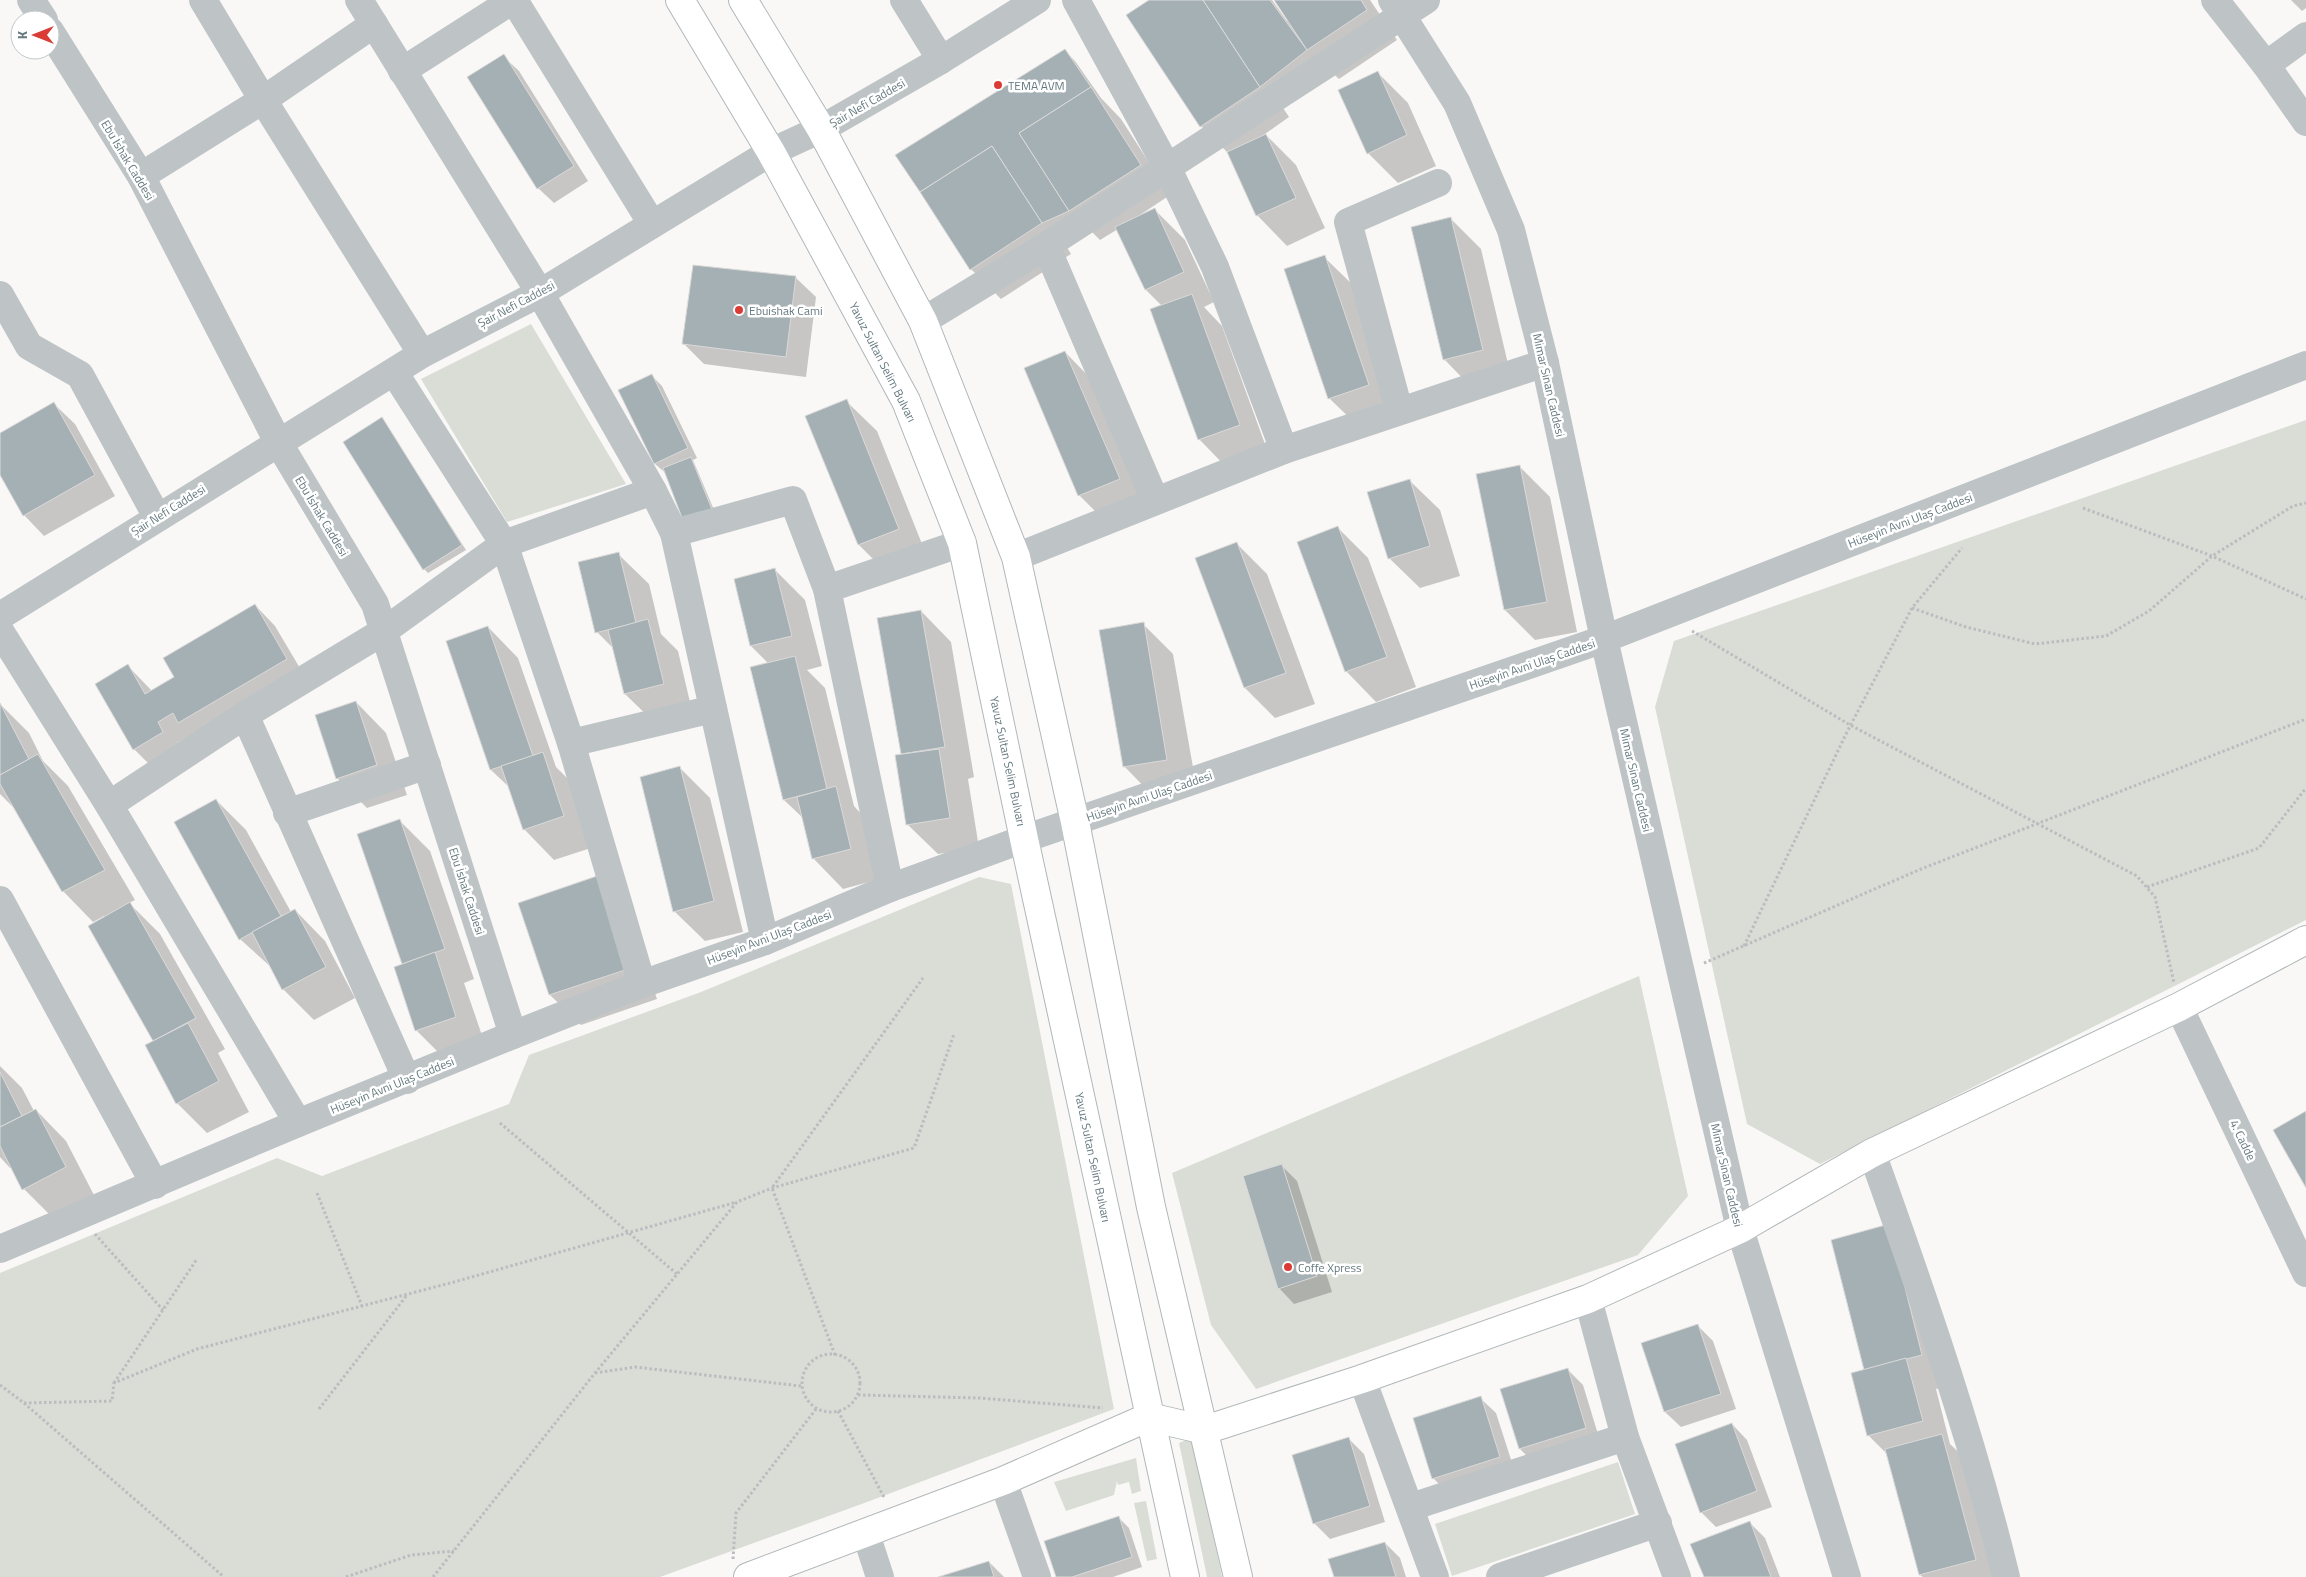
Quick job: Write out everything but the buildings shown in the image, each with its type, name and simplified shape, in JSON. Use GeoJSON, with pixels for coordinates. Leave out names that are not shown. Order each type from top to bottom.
{"type":"FeatureCollection","features":[{"type":"Feature","properties":{"kind":"main road","name":"Yavuz Sultan Selim Bulvarı"},"geometry":{"type":"LineString","coordinates":[[680,0],[771,152],[906,401],[962,543],[1149,1417],[1186,1577]]}},
{"type":"Feature","properties":{"kind":"main road"},"geometry":{"type":"LineString","coordinates":[[743,0],[821,129],[923,321],[1016,557],[1075,822],[1150,1207],[1205,1430],[1238,1577]]}},
{"type":"Feature","properties":{"kind":"main road"},"geometry":{"type":"LineString","coordinates":[[740,1572],[866,1534],[898,1522],[1003,1481],[1149,1417],[1205,1430],[1362,1379],[1588,1299],[1740,1230],[1872,1153],[2179,1008],[2306,940]]}},
{"type":"Feature","properties":{"kind":"street"},"geometry":{"type":"LineString","coordinates":[[203,0],[263,100],[422,354]]}},
{"type":"Feature","properties":{"kind":"street"},"geometry":{"type":"LineString","coordinates":[[360,0],[540,293],[652,490],[674,533],[766,941]]}},
{"type":"Feature","properties":{"kind":"street"},"geometry":{"type":"LineString","coordinates":[[402,71],[514,0],[652,224]]}},
{"type":"Feature","properties":{"kind":"street"},"geometry":{"type":"LineString","coordinates":[[904,0],[941,60]]}},
{"type":"Feature","properties":{"kind":"street","name":"Şair Nefi Caddesi"},"geometry":{"type":"LineString","coordinates":[[0,616],[422,354],[540,293],[771,152],[821,129],[941,60],[1037,0]]}},
{"type":"Feature","properties":{"kind":"street"},"geometry":{"type":"LineString","coordinates":[[1076,0],[1167,167],[1216,267],[1284,450]]}},
{"type":"Feature","properties":{"kind":"street"},"geometry":{"type":"LineString","coordinates":[[923,321],[1046,246],[1167,167],[1397,8],[1426,0]]}},
{"type":"Feature","properties":{"kind":"street"},"geometry":{"type":"LineString","coordinates":[[2215,0],[2266,65],[2306,122]]}},
{"type":"Feature","properties":{"kind":"street","name":"Mimar Sinan Caddesi"},"geometry":{"type":"LineString","coordinates":[[1397,8],[1457,103],[1511,230],[1545,363],[1604,639],[1740,1230],[1847,1577]]}},
{"type":"Feature","properties":{"kind":"street"},"geometry":{"type":"LineString","coordinates":[[140,176],[263,100],[374,24]]}},
{"type":"Feature","properties":{"kind":"street"},"geometry":{"type":"LineString","coordinates":[[2266,65],[2306,36]]}},
{"type":"Feature","properties":{"kind":"street","name":"Ebu İshak Caddesi"},"geometry":{"type":"LineString","coordinates":[[60,46],[140,176],[278,442],[375,604],[514,1035]]}},
{"type":"Feature","properties":{"kind":"street"},"geometry":{"type":"LineString","coordinates":[[1399,410],[1348,222],[1438,183]]}},
{"type":"Feature","properties":{"kind":"street"},"geometry":{"type":"LineString","coordinates":[[1046,246],[1155,500]]}},
{"type":"Feature","properties":{"kind":"street"},"geometry":{"type":"LineString","coordinates":[[0,295],[29,346],[80,375],[157,517]]}},
{"type":"Feature","properties":{"kind":"street"},"geometry":{"type":"LineString","coordinates":[[1016,557],[1284,450],[1399,410],[1545,363]]}},
{"type":"Feature","properties":{"kind":"street","name":"Hüseyin Avni Ulaş Caddesi"},"geometry":{"type":"LineString","coordinates":[[0,1249],[298,1123],[514,1035],[642,984],[766,941],[890,888],[1024,839],[1604,639],[2306,365]]}},
{"type":"Feature","properties":{"kind":"street"},"geometry":{"type":"LineString","coordinates":[[394,372],[504,544],[571,743],[642,984]]}},
{"type":"Feature","properties":{"kind":"street"},"geometry":{"type":"LineString","coordinates":[[109,805],[245,715],[384,631],[504,544],[652,490]]}},
{"type":"Feature","properties":{"kind":"street"},"geometry":{"type":"LineString","coordinates":[[674,533],[793,500],[827,589],[890,888]]}},
{"type":"Feature","properties":{"kind":"street"},"geometry":{"type":"LineString","coordinates":[[827,589],[962,543]]}},
{"type":"Feature","properties":{"kind":"street"},"geometry":{"type":"LineString","coordinates":[[0,631],[109,805],[298,1123]]}},
{"type":"Feature","properties":{"kind":"street"},"geometry":{"type":"LineString","coordinates":[[571,743],[713,709]]}},
{"type":"Feature","properties":{"kind":"street"},"geometry":{"type":"LineString","coordinates":[[245,715],[407,1080]]}},
{"type":"Feature","properties":{"kind":"street"},"geometry":{"type":"LineString","coordinates":[[287,813],[427,765]]}},
{"type":"Feature","properties":{"kind":"street"},"geometry":{"type":"LineString","coordinates":[[0,900],[154,1184]]}},
{"type":"Feature","properties":{"kind":"street","name":"4. Cadde"},"geometry":{"type":"LineString","coordinates":[[2179,1008],[2306,1273]]}},
{"type":"Feature","properties":{"kind":"street"},"geometry":{"type":"LineString","coordinates":[[1872,1153],[1924,1301],[1991,1514],[2006,1577]]}},
{"type":"Feature","properties":{"kind":"street"},"geometry":{"type":"LineString","coordinates":[[1588,1299],[1625,1437],[1677,1577]]}},
{"type":"Feature","properties":{"kind":"street"},"geometry":{"type":"LineString","coordinates":[[1362,1379],[1436,1577]]}},
{"type":"Feature","properties":{"kind":"street"},"geometry":{"type":"LineString","coordinates":[[1411,1507],[1625,1437]]}},
{"type":"Feature","properties":{"kind":"street"},"geometry":{"type":"LineString","coordinates":[[1003,1481],[1037,1577]]}},
{"type":"Feature","properties":{"kind":"street"},"geometry":{"type":"LineString","coordinates":[[1500,1577],[1658,1523]]}},
{"type":"Feature","properties":{"kind":"street"},"geometry":{"type":"LineString","coordinates":[[866,1534],[880,1577]]}},
{"type":"Feature","properties":{"kind":"path"},"geometry":{"type":"LineString","coordinates":[[1912,608],[1966,627],[2035,644],[2106,636],[2149,611],[2212,556],[2293,506],[2306,503]]}},
{"type":"Feature","properties":{"kind":"path"},"geometry":{"type":"LineString","coordinates":[[2083,508],[2212,556],[2306,598]]}},
{"type":"Feature","properties":{"kind":"path"},"geometry":{"type":"LineString","coordinates":[[1744,946],[1850,725],[1912,608],[1962,548]]}},
{"type":"Feature","properties":{"kind":"path"},"geometry":{"type":"LineString","coordinates":[[1666,615],[1850,725],[2137,876],[2155,897],[2179,1008]]}},
{"type":"Feature","properties":{"kind":"path"},"geometry":{"type":"LineString","coordinates":[[1681,972],[1921,869],[2306,720]]}},
{"type":"Feature","properties":{"kind":"path"},"geometry":{"type":"LineString","coordinates":[[2146,887],[2259,848],[2306,788]]}},
{"type":"Feature","properties":{"kind":"path"},"geometry":{"type":"LineString","coordinates":[[772,1188],[923,978]]}},
{"type":"Feature","properties":{"kind":"path"},"geometry":{"type":"LineString","coordinates":[[114,1383],[197,1349],[407,1294],[737,1202],[772,1188],[914,1148],[954,1034]]}},
{"type":"Feature","properties":{"kind":"path"},"geometry":{"type":"LineString","coordinates":[[500,1123],[677,1274]]}},
{"type":"Feature","properties":{"kind":"path"},"geometry":{"type":"LineString","coordinates":[[772,1188],[835,1355]]}},
{"type":"Feature","properties":{"kind":"path"},"geometry":{"type":"LineString","coordinates":[[317,1193],[362,1306]]}},
{"type":"Feature","properties":{"kind":"path"},"geometry":{"type":"LineString","coordinates":[[433,1577],[595,1373],[737,1202]]}},
{"type":"Feature","properties":{"kind":"path"},"geometry":{"type":"LineString","coordinates":[[80,1216],[163,1310]]}},
{"type":"Feature","properties":{"kind":"path"},"geometry":{"type":"LineString","coordinates":[[24,1403],[112,1401],[114,1383],[197,1259]]}},
{"type":"Feature","properties":{"kind":"path"},"geometry":{"type":"LineString","coordinates":[[319,1409],[407,1294]]}},
{"type":"Feature","properties":{"kind":"path"},"geometry":{"type":"LineString","coordinates":[[835,1355],[848,1360],[855,1366],[860,1385],[858,1395],[852,1403],[838,1411],[825,1412],[816,1409],[803,1395],[801,1386],[806,1368],[812,1360],[821,1356],[835,1355]]}},
{"type":"Feature","properties":{"kind":"path"},"geometry":{"type":"LineString","coordinates":[[595,1373],[635,1367],[801,1386]]}},
{"type":"Feature","properties":{"kind":"path"},"geometry":{"type":"LineString","coordinates":[[0,1385],[24,1403],[224,1577]]}},
{"type":"Feature","properties":{"kind":"path"},"geometry":{"type":"LineString","coordinates":[[858,1395],[979,1398],[1104,1408]]}},
{"type":"Feature","properties":{"kind":"path"},"geometry":{"type":"LineString","coordinates":[[740,1572],[736,1512],[816,1409]]}},
{"type":"Feature","properties":{"kind":"path"},"geometry":{"type":"LineString","coordinates":[[838,1411],[898,1522]]}},
{"type":"Feature","properties":{"kind":"path"},"geometry":{"type":"LineString","coordinates":[[346,1577],[411,1555],[454,1551]]}},
{"type":"Feature","properties":{"kind":"shaded area"},"geometry":{"type":"Polygon","coordinates":[[[531,324],[626,484],[507,522],[421,379],[531,324]]]}},
{"type":"Feature","properties":{"kind":"shaded area"},"geometry":{"type":"Polygon","coordinates":[[[2306,420],[2306,920],[1820,1164],[1747,1124],[1655,707],[1674,641],[2306,420]]]}},
{"type":"Feature","properties":{"kind":"shaded area"},"geometry":{"type":"Polygon","coordinates":[[[979,877],[1011,884],[1114,1409],[859,1505],[660,1577],[0,1577],[0,1273],[277,1158],[322,1176],[509,1104],[529,1055],[701,992],[979,877]]]}},
{"type":"Feature","properties":{"kind":"shaded area"},"geometry":{"type":"Polygon","coordinates":[[[1639,976],[1688,1196],[1638,1255],[1256,1389],[1211,1325],[1172,1173],[1639,976]]]}},
{"type":"Feature","properties":{"kind":"shaded area"},"geometry":{"type":"Polygon","coordinates":[[[1193,1437],[1222,1577],[1207,1577],[1179,1443],[1193,1437]]]}},
{"type":"Feature","properties":{"kind":"shaded area"},"geometry":{"type":"Polygon","coordinates":[[[1136,1458],[1141,1491],[1132,1494],[1129,1482],[1118,1485],[1117,1481],[1114,1495],[1066,1511],[1054,1482],[1136,1458]]]}},
{"type":"Feature","properties":{"kind":"shaded area"},"geometry":{"type":"Polygon","coordinates":[[[1618,1462],[1635,1514],[1452,1576],[1435,1524],[1618,1462]]]}},
{"type":"Feature","properties":{"kind":"shaded area"},"geometry":{"type":"Polygon","coordinates":[[[1146,1501],[1157,1559],[1147,1561],[1134,1503],[1146,1501]]]}},
{"type":"Feature","properties":{"kind":"place","name":"TEMA AVM"},"geometry":{"type":"Point","coordinates":[998,85]}},
{"type":"Feature","properties":{"kind":"place","name":"Ebuishak Cami"},"geometry":{"type":"Point","coordinates":[739,310]}},
{"type":"Feature","properties":{"kind":"place","name":"Coffe Xpress"},"geometry":{"type":"Point","coordinates":[1288,1267]}}]}
